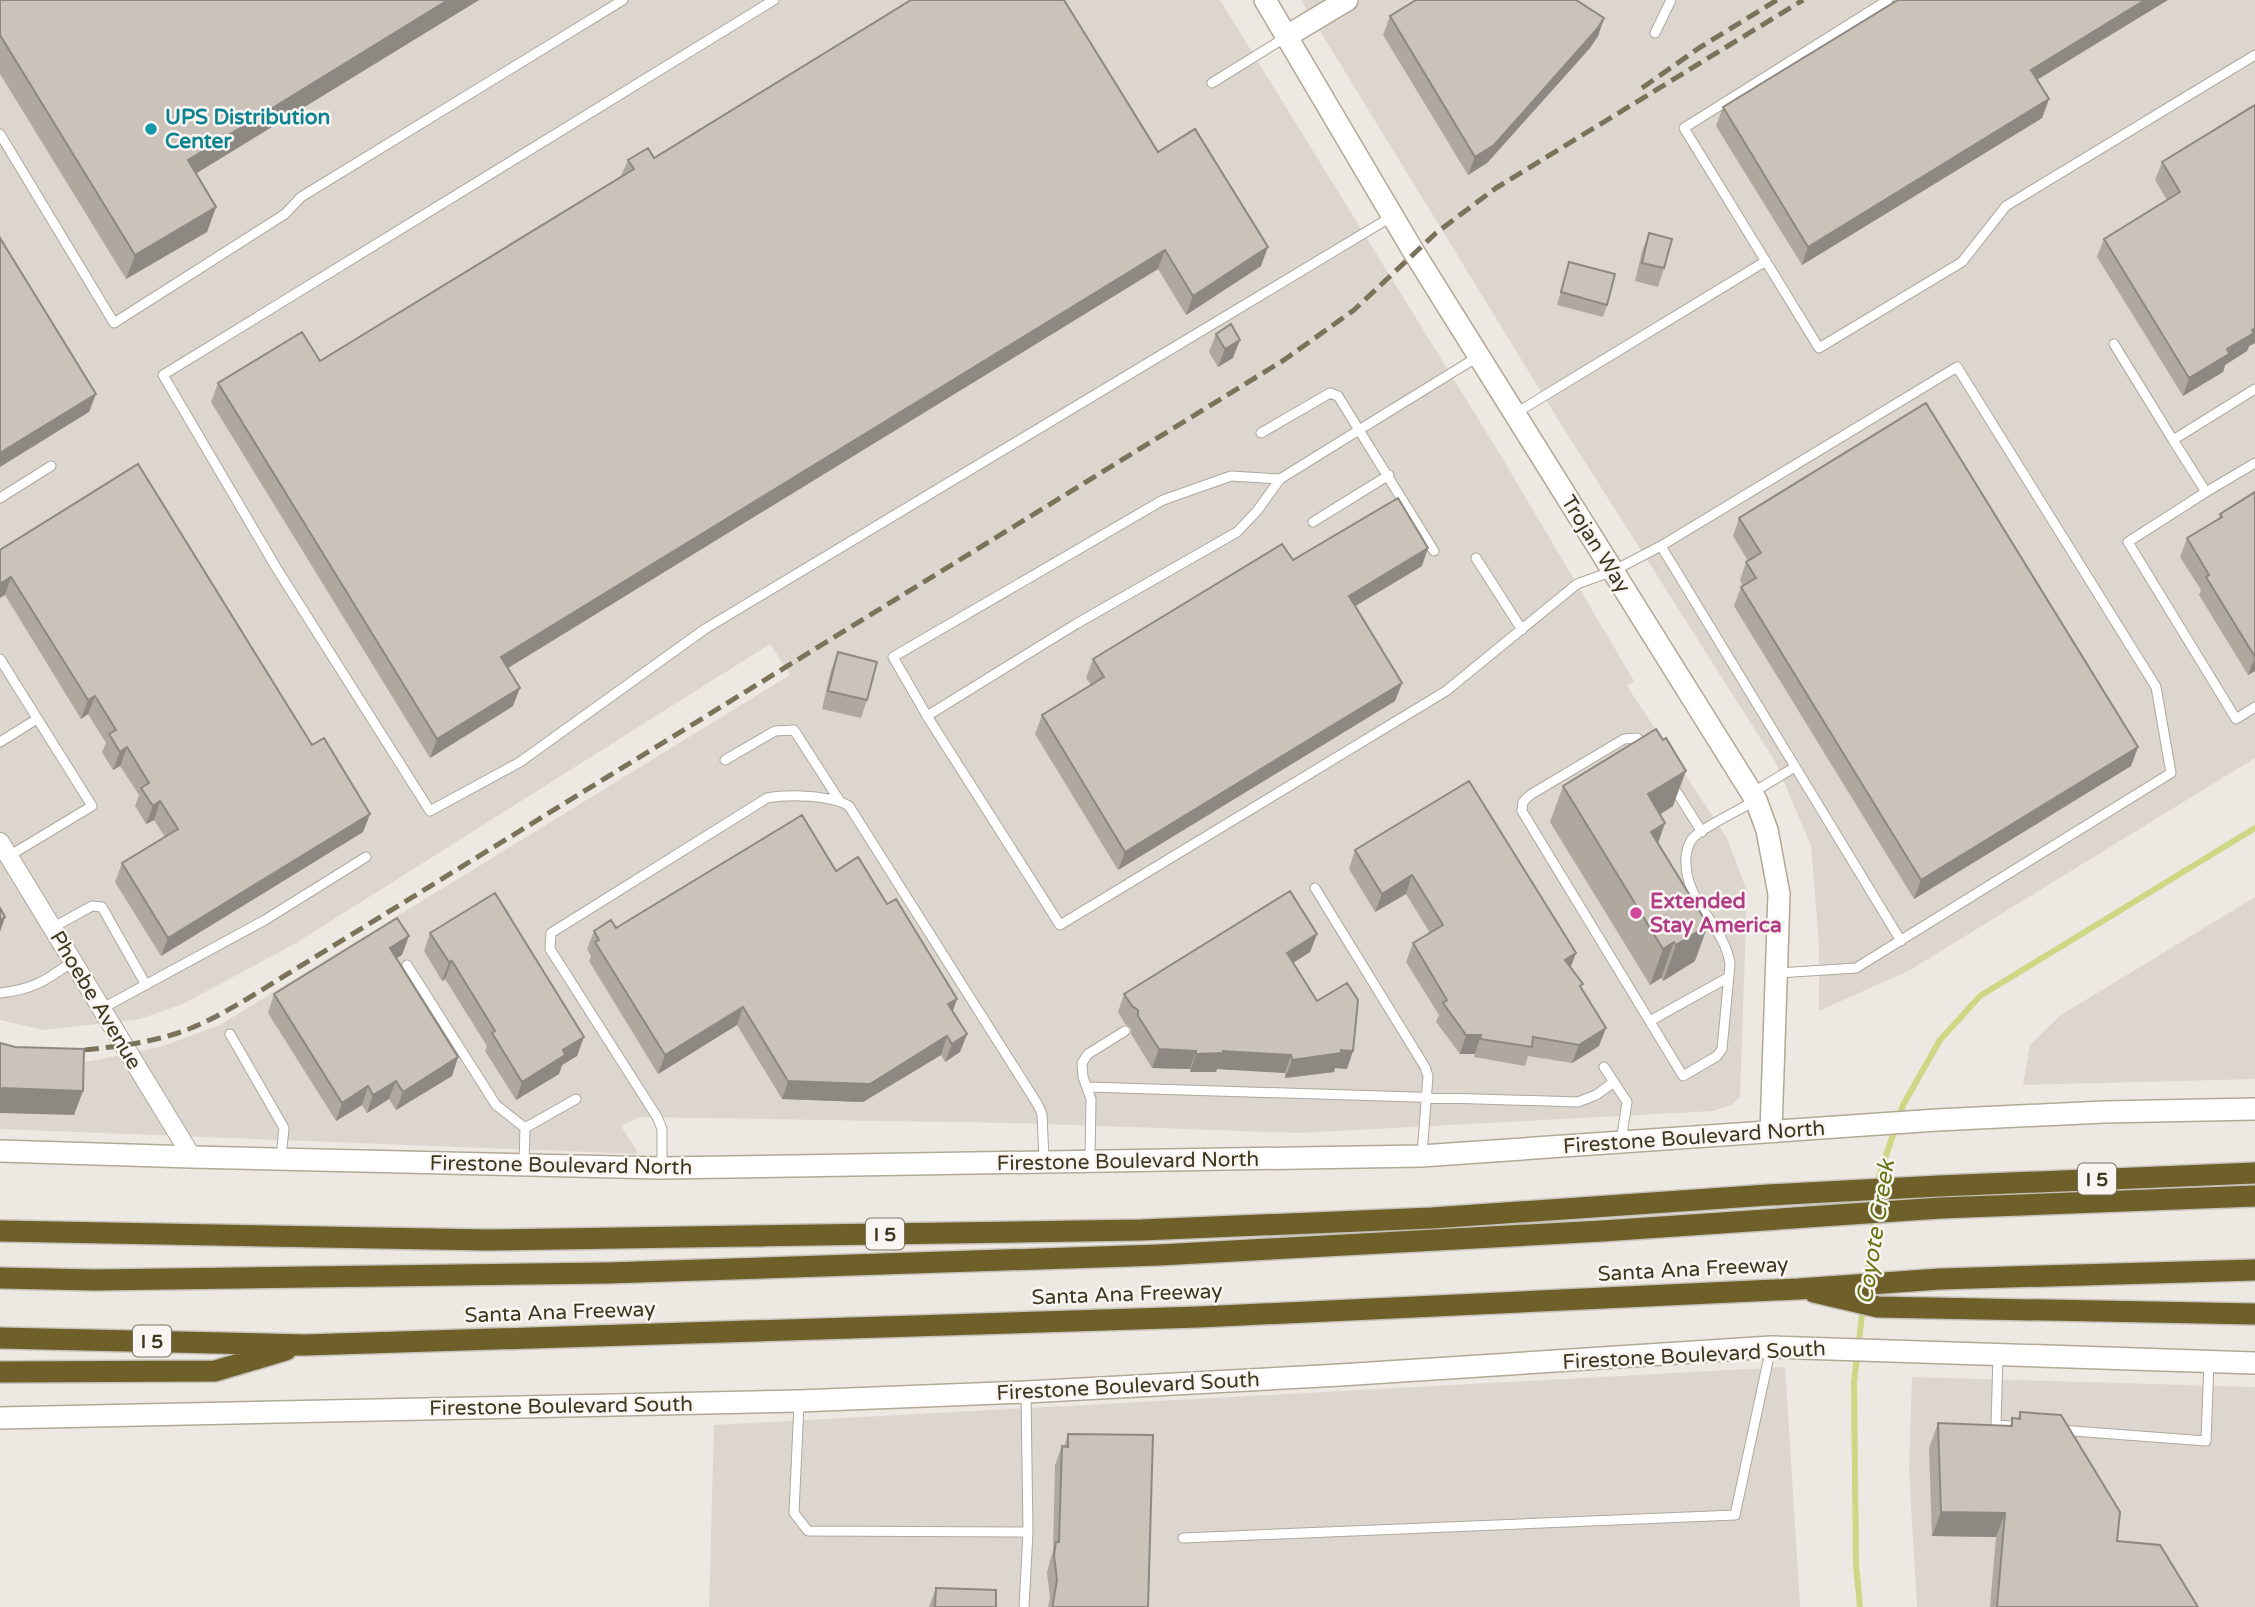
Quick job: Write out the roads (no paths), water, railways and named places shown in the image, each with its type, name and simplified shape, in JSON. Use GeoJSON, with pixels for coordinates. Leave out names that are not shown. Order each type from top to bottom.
{"type":"FeatureCollection","features":[{"type":"Feature","properties":{"kind":"highway","name":"I 5"},"geometry":{"type":"LineString","coordinates":[[0,1231],[487,1240],[1141,1230],[1432,1217],[1939,1186],[2255,1174]]}},
{"type":"Feature","properties":{"kind":"highway"},"geometry":{"type":"LineString","coordinates":[[0,1278],[95,1280],[593,1273],[1145,1256],[1941,1208],[2255,1196]]}},
{"type":"Feature","properties":{"kind":"highway","name":"Santa Ana Freeway"},"geometry":{"type":"LineString","coordinates":[[0,1338],[305,1345],[1185,1317],[1798,1289],[1940,1279],[2255,1270]]}},
{"type":"Feature","properties":{"kind":"highway"},"geometry":{"type":"LineString","coordinates":[[1798,1289],[1878,1307],[2255,1314]]}},
{"type":"Feature","properties":{"kind":"highway"},"geometry":{"type":"LineString","coordinates":[[0,1372],[215,1371],[305,1345]]}},
{"type":"Feature","properties":{"kind":"street","name":"Trojan Way"},"geometry":{"type":"LineString","coordinates":[[1265,0],[1393,216],[1754,797],[1767,830],[1779,894],[1771,1131]]}},
{"type":"Feature","properties":{"kind":"street"},"geometry":{"type":"LineString","coordinates":[[1287,36],[1346,0]]}},
{"type":"Feature","properties":{"kind":"street","name":"Phoebe Avenue"},"geometry":{"type":"LineString","coordinates":[[4,849],[192,1157]]}},
{"type":"Feature","properties":{"kind":"street","name":"Firestone Boulevard North"},"geometry":{"type":"LineString","coordinates":[[0,1150],[281,1160],[662,1168],[1422,1156],[1937,1121],[2104,1112],[2255,1109]]}},
{"type":"Feature","properties":{"kind":"street","name":"Firestone Boulevard South"},"geometry":{"type":"LineString","coordinates":[[0,1418],[799,1401],[1340,1375],[1771,1348],[2255,1363]]}},
{"type":"Feature","properties":{"kind":"lane"},"geometry":{"type":"LineString","coordinates":[[0,134],[114,323],[285,214],[301,197],[623,0]]}},
{"type":"Feature","properties":{"kind":"lane"},"geometry":{"type":"LineString","coordinates":[[774,0],[163,375],[277,569],[430,811],[520,762],[705,629],[1393,216]]}},
{"type":"Feature","properties":{"kind":"lane"},"geometry":{"type":"LineString","coordinates":[[1655,33],[1671,0]]}},
{"type":"Feature","properties":{"kind":"lane"},"geometry":{"type":"LineString","coordinates":[[1888,0],[1684,128],[1819,348],[1962,262],[2006,206],[2255,55]]}},
{"type":"Feature","properties":{"kind":"lane"},"geometry":{"type":"LineString","coordinates":[[1212,83],[1287,36]]}},
{"type":"Feature","properties":{"kind":"lane"},"geometry":{"type":"LineString","coordinates":[[1515,414],[1766,261]]}},
{"type":"Feature","properties":{"kind":"lane"},"geometry":{"type":"LineString","coordinates":[[2114,344],[2206,492]]}},
{"type":"Feature","properties":{"kind":"lane"},"geometry":{"type":"LineString","coordinates":[[928,716],[1076,624],[1237,532],[1257,511],[1280,479],[1479,356]]}},
{"type":"Feature","properties":{"kind":"lane"},"geometry":{"type":"LineString","coordinates":[[1280,479],[1231,477],[1163,500],[893,657],[1060,925],[1446,691],[1577,584],[1613,571],[1661,546],[1957,367],[2156,687],[2171,773],[1856,968],[1775,973]]}},
{"type":"Feature","properties":{"kind":"lane"},"geometry":{"type":"LineString","coordinates":[[2173,440],[2255,389]]}},
{"type":"Feature","properties":{"kind":"lane"},"geometry":{"type":"LineString","coordinates":[[1261,433],[1330,393],[1338,396],[1434,551]]}},
{"type":"Feature","properties":{"kind":"lane"},"geometry":{"type":"LineString","coordinates":[[2255,463],[2128,542],[2236,719],[2255,707]]}},
{"type":"Feature","properties":{"kind":"lane"},"geometry":{"type":"LineString","coordinates":[[0,498],[51,466]]}},
{"type":"Feature","properties":{"kind":"lane"},"geometry":{"type":"LineString","coordinates":[[1313,522],[1388,475]]}},
{"type":"Feature","properties":{"kind":"lane"},"geometry":{"type":"LineString","coordinates":[[1661,546],[1901,941]]}},
{"type":"Feature","properties":{"kind":"lane"},"geometry":{"type":"LineString","coordinates":[[1476,558],[1522,630]]}},
{"type":"Feature","properties":{"kind":"lane"},"geometry":{"type":"LineString","coordinates":[[0,659],[92,806],[4,849]]}},
{"type":"Feature","properties":{"kind":"lane"},"geometry":{"type":"LineString","coordinates":[[0,742],[37,719]]}},
{"type":"Feature","properties":{"kind":"lane"},"geometry":{"type":"LineString","coordinates":[[725,760],[775,731],[794,730],[839,800],[849,806],[1038,1105],[1042,1114],[1044,1162]]}},
{"type":"Feature","properties":{"kind":"lane"},"geometry":{"type":"LineString","coordinates":[[1653,755],[1646,744],[1637,738],[1624,738],[1530,795],[1523,802],[1522,811],[1683,1076],[1717,1056],[1722,1049],[1729,977],[1728,951],[1689,887],[1685,868],[1687,849],[1693,837],[1795,767]]}},
{"type":"Feature","properties":{"kind":"lane"},"geometry":{"type":"LineString","coordinates":[[1667,777],[1702,832]]}},
{"type":"Feature","properties":{"kind":"lane"},"geometry":{"type":"LineString","coordinates":[[662,1168],[662,1129],[657,1117],[550,949],[551,933],[767,798],[779,796],[839,800]]}},
{"type":"Feature","properties":{"kind":"lane"},"geometry":{"type":"LineString","coordinates":[[101,1009],[265,920],[366,857]]}},
{"type":"Feature","properties":{"kind":"lane"},"geometry":{"type":"LineString","coordinates":[[1315,888],[1425,1067],[1428,1076],[1422,1156]]}},
{"type":"Feature","properties":{"kind":"lane"},"geometry":{"type":"LineString","coordinates":[[52,928],[92,906],[102,907],[146,985]]}},
{"type":"Feature","properties":{"kind":"lane"},"geometry":{"type":"LineString","coordinates":[[0,993],[41,984],[72,962]]}},
{"type":"Feature","properties":{"kind":"lane"},"geometry":{"type":"LineString","coordinates":[[407,965],[496,1105],[525,1128]]}},
{"type":"Feature","properties":{"kind":"lane"},"geometry":{"type":"LineString","coordinates":[[1650,1021],[1729,977]]}},
{"type":"Feature","properties":{"kind":"lane"},"geometry":{"type":"LineString","coordinates":[[1090,1162],[1091,1099],[1083,1077],[1082,1063],[1088,1054],[1125,1031]]}},
{"type":"Feature","properties":{"kind":"lane"},"geometry":{"type":"LineString","coordinates":[[230,1034],[284,1128],[281,1160]]}},
{"type":"Feature","properties":{"kind":"lane"},"geometry":{"type":"LineString","coordinates":[[1604,1067],[1627,1102],[1621,1143]]}},
{"type":"Feature","properties":{"kind":"lane"},"geometry":{"type":"LineString","coordinates":[[1088,1087],[1578,1102],[1596,1095],[1614,1082]]}},
{"type":"Feature","properties":{"kind":"lane"},"geometry":{"type":"LineString","coordinates":[[525,1128],[576,1099]]}},
{"type":"Feature","properties":{"kind":"lane"},"geometry":{"type":"LineString","coordinates":[[524,1165],[525,1128]]}},
{"type":"Feature","properties":{"kind":"lane"},"geometry":{"type":"LineString","coordinates":[[1183,1538],[1734,1515],[1771,1348]]}},
{"type":"Feature","properties":{"kind":"lane"},"geometry":{"type":"LineString","coordinates":[[1998,1355],[1996,1425],[2022,1427]]}},
{"type":"Feature","properties":{"kind":"lane"},"geometry":{"type":"LineString","coordinates":[[2048,1429],[2206,1441],[2209,1362]]}},
{"type":"Feature","properties":{"kind":"lane"},"geometry":{"type":"LineString","coordinates":[[1024,1607],[1028,1532],[1026,1392]]}},
{"type":"Feature","properties":{"kind":"lane"},"geometry":{"type":"LineString","coordinates":[[799,1401],[794,1513],[808,1531],[1028,1532]]}},
{"type":"Feature","properties":{"kind":"waterway","name":"Coyote Creek"},"geometry":{"type":"LineString","coordinates":[[1899,1118],[1903,1105],[1940,1040],[1980,996],[2255,828]]}},
{"type":"Feature","properties":{"kind":"waterway","name":"Coyote Creek"},"geometry":{"type":"LineString","coordinates":[[1867,1279],[1879,1176],[1895,1129]]}},
{"type":"Feature","properties":{"kind":"waterway","name":"Coyote Creek"},"geometry":{"type":"LineString","coordinates":[[1860,1607],[1856,1565],[1854,1382],[1863,1307]]}},
{"type":"Feature","properties":{"kind":"railway"},"geometry":{"type":"LineString","coordinates":[[1642,88],[1699,48],[1777,0]]}},
{"type":"Feature","properties":{"kind":"railway"},"geometry":{"type":"LineString","coordinates":[[64,1052],[122,1046],[164,1037],[205,1022],[247,999],[1284,360],[1354,310],[1436,233],[1496,188],[1803,0]]}},
{"type":"Feature","properties":{"kind":"place","name":"UPS Distribution Center"},"geometry":{"type":"Point","coordinates":[151,129]}},
{"type":"Feature","properties":{"kind":"place","name":"Extended Stay America"},"geometry":{"type":"Point","coordinates":[1636,913]}}]}
